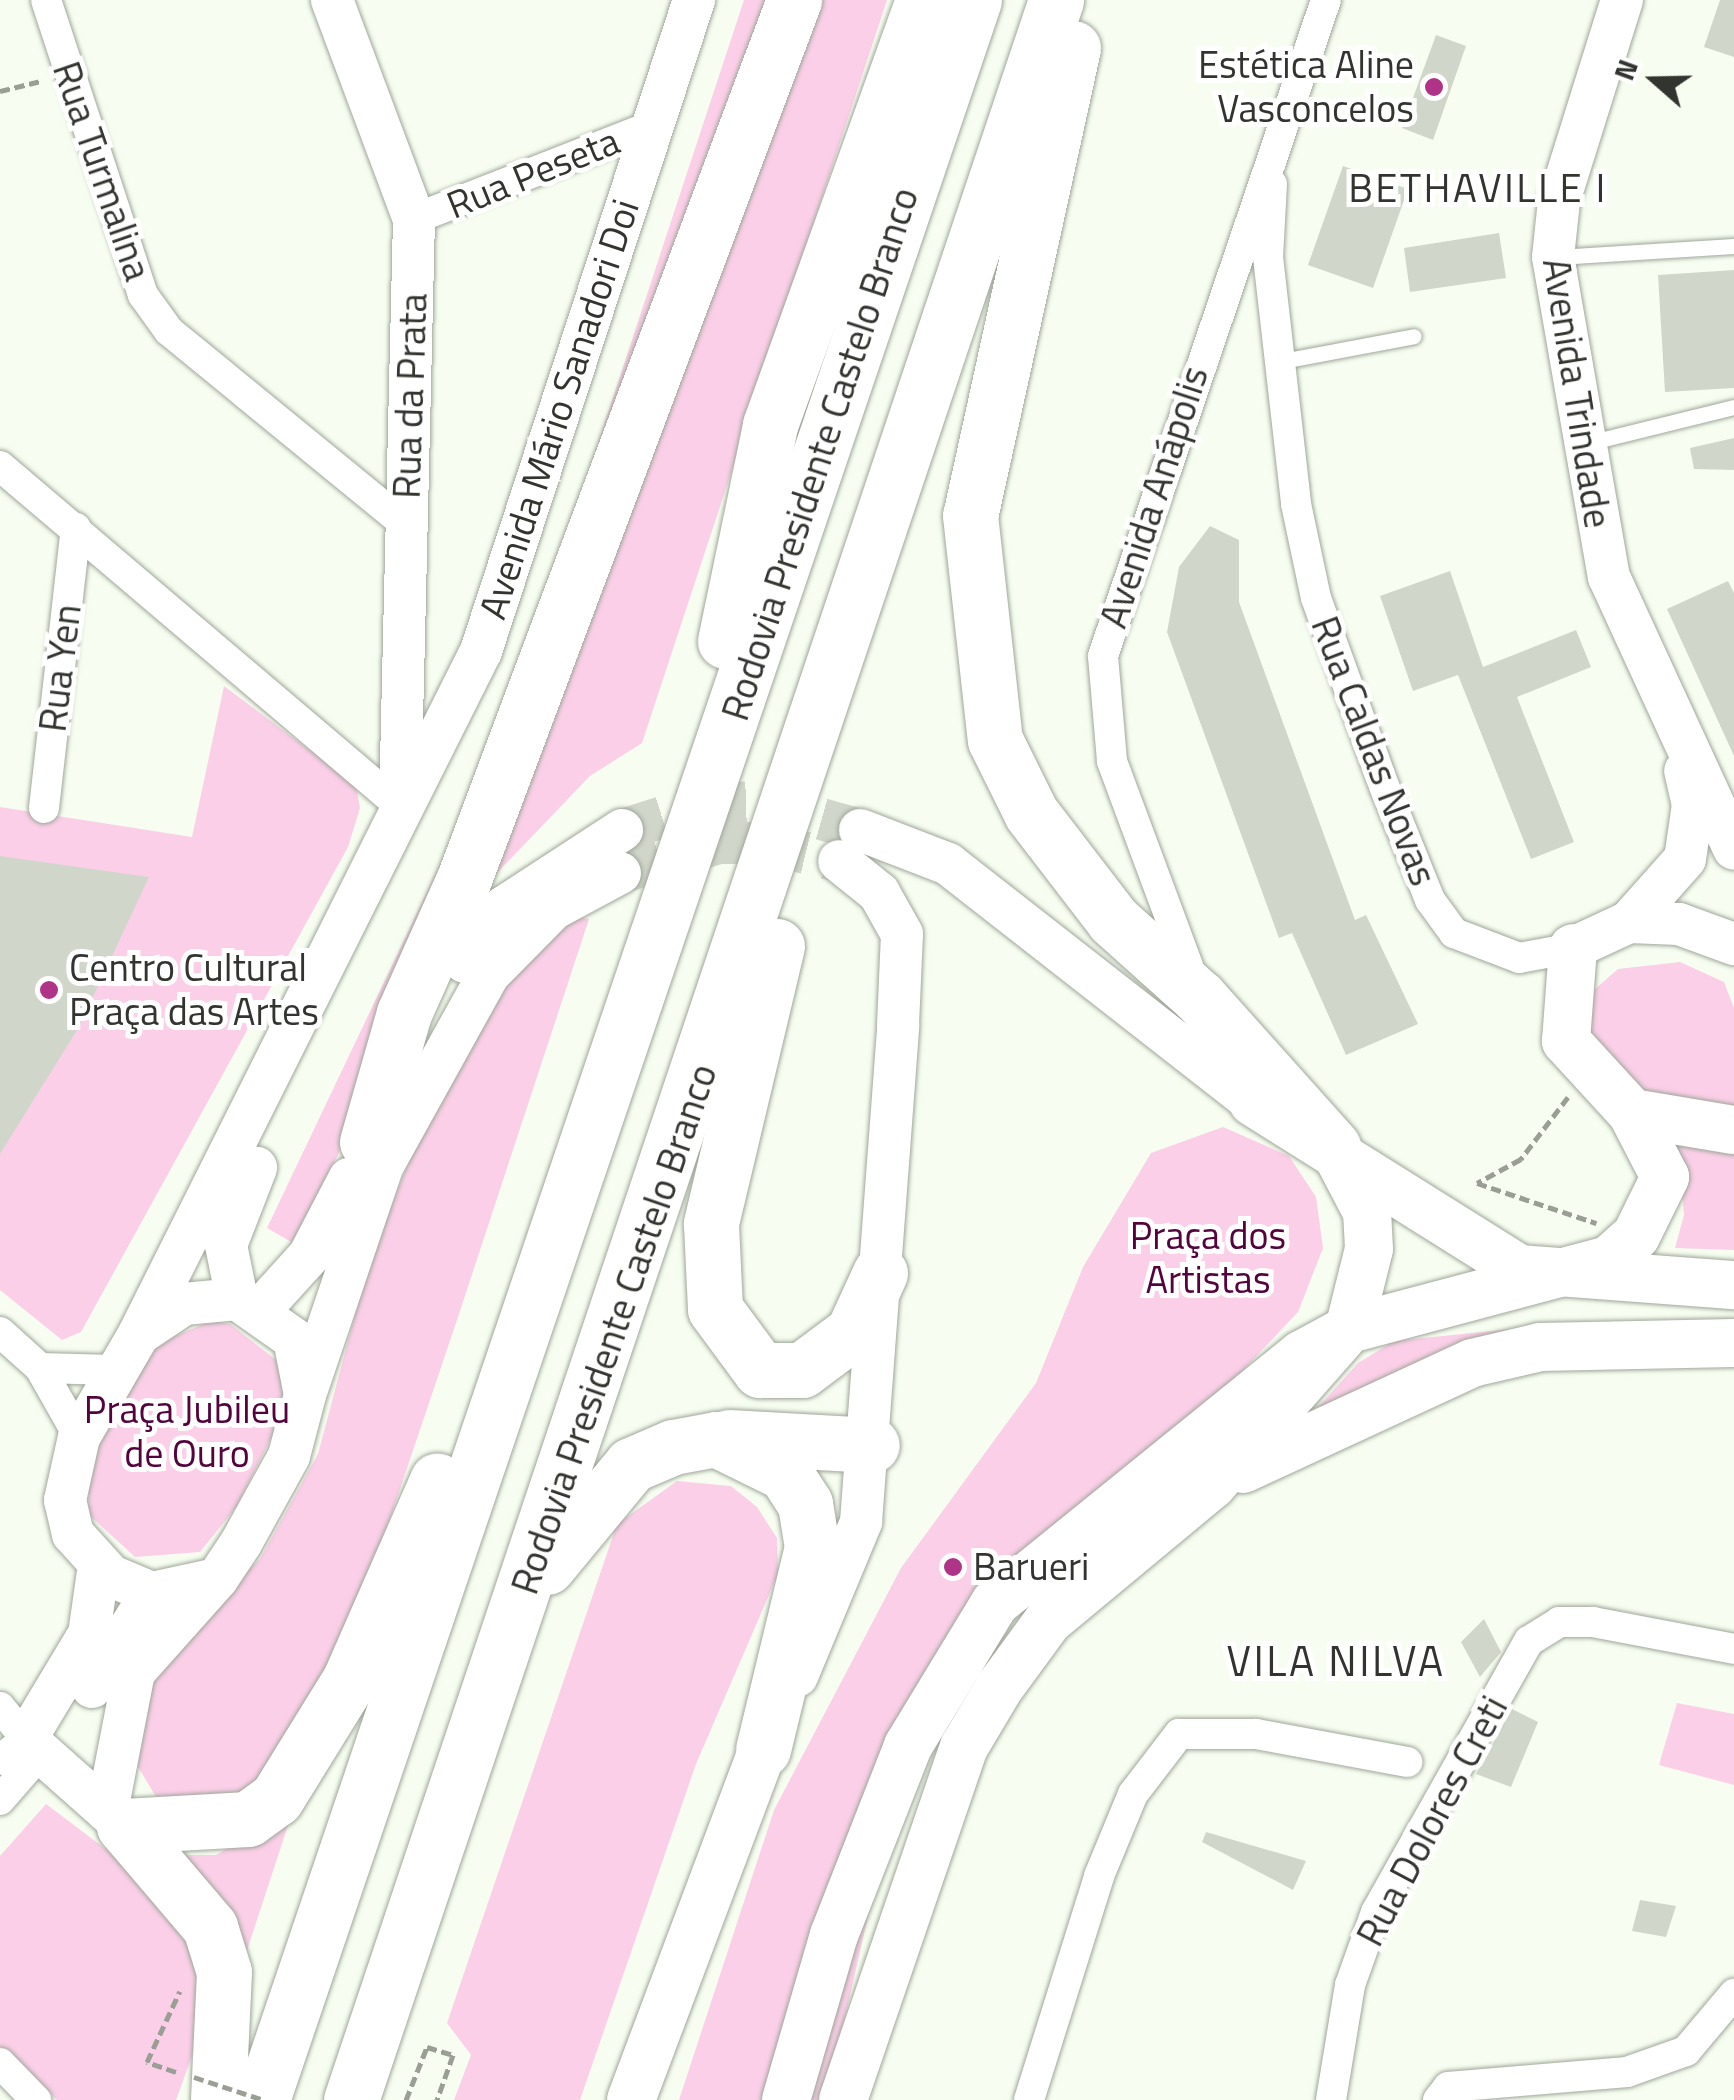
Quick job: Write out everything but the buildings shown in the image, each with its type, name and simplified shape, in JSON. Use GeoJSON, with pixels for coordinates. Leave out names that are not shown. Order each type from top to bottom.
{"type":"FeatureCollection","features":[{"type":"Feature","properties":{"kind":"highway"},"geometry":{"type":"LineString","coordinates":[[368,1142],[404,1013],[464,879],[794,0]]}},
{"type":"Feature","properties":{"kind":"highway","name":"Rodovia Presidente Castelo Branco"},"geometry":{"type":"LineString","coordinates":[[263,2100],[618,1064],[974,0]]}},
{"type":"Feature","properties":{"kind":"highway","name":"Rodovia Presidente Castelo Branco"},"geometry":{"type":"LineString","coordinates":[[669,909],[770,424],[919,5]]}},
{"type":"Feature","properties":{"kind":"highway"},"geometry":{"type":"LineString","coordinates":[[1075,13],[970,515],[983,672],[996,740],[1031,813],[1113,920],[1200,998],[1333,1147]]}},
{"type":"Feature","properties":{"kind":"highway","name":"Rodovia Presidente Castelo Branco"},"geometry":{"type":"LineString","coordinates":[[351,2100],[875,557],[1075,13]]}},
{"type":"Feature","properties":{"kind":"highway"},"geometry":{"type":"LineString","coordinates":[[875,557],[711,1224],[708,1274],[735,1347],[760,1370],[780,1374],[822,1364],[853,1332],[880,1273]]}},
{"type":"Feature","properties":{"kind":"highway"},"geometry":{"type":"LineString","coordinates":[[115,1819],[248,1819],[309,1757],[424,1520],[568,1128],[618,1064]]}},
{"type":"Feature","properties":{"kind":"highway"},"geometry":{"type":"LineString","coordinates":[[523,1597],[631,1465],[716,1438],[872,1445]]}},
{"type":"Feature","properties":{"kind":"highway"},"geometry":{"type":"LineString","coordinates":[[716,1438],[785,1473],[805,1504],[812,1548],[762,1749]]}},
{"type":"Feature","properties":{"kind":"highway"},"geometry":{"type":"LineString","coordinates":[[115,1819],[210,1927],[224,1972],[206,2088]]}},
{"type":"Feature","properties":{"kind":"main road","name":"Rua da Prata"},"geometry":{"type":"LineString","coordinates":[[332,0],[414,219],[400,806]]}},
{"type":"Feature","properties":{"kind":"main road","name":"Avenida Trindade"},"geometry":{"type":"LineString","coordinates":[[1622,0],[1559,201],[1552,257],[1580,445],[1609,577],[1674,722]]}},
{"type":"Feature","properties":{"kind":"main road","name":"Avenida Mário Sanadori Doi"},"geometry":{"type":"LineString","coordinates":[[400,806],[425,773],[481,651],[651,126],[684,9]]}},
{"type":"Feature","properties":{"kind":"main road"},"geometry":{"type":"LineString","coordinates":[[404,646],[435,665],[481,651]]}},
{"type":"Feature","properties":{"kind":"main road"},"geometry":{"type":"LineString","coordinates":[[1674,722],[1730,830]]}},
{"type":"Feature","properties":{"kind":"main road","name":"Rua Caldas Novas"},"geometry":{"type":"LineString","coordinates":[[1573,948],[1629,922],[1685,859],[1691,836],[1674,722]]}},
{"type":"Feature","properties":{"kind":"main road"},"geometry":{"type":"LineString","coordinates":[[152,1593],[99,1565],[73,1534],[64,1500],[79,1437],[139,1334],[285,1056],[400,806]]}},
{"type":"Feature","properties":{"kind":"main road"},"geometry":{"type":"LineString","coordinates":[[139,1334],[184,1304],[248,1304],[309,1256],[368,1142],[504,906],[622,830]]}},
{"type":"Feature","properties":{"kind":"main road"},"geometry":{"type":"LineString","coordinates":[[632,2100],[762,1749],[845,1574],[872,1445],[902,934],[850,846],[948,864],[1253,1102],[1333,1147],[1479,1252],[1556,1278],[1733,1284]]}},
{"type":"Feature","properties":{"kind":"main road"},"geometry":{"type":"LineString","coordinates":[[115,1819],[134,1672],[216,1579],[289,1456],[305,1394],[370,1196],[489,974],[553,909],[620,873]]}},
{"type":"Feature","properties":{"kind":"main road"},"geometry":{"type":"LineString","coordinates":[[1629,922],[1679,924],[1734,944]]}},
{"type":"Feature","properties":{"kind":"main road"},"geometry":{"type":"LineString","coordinates":[[786,2100],[834,1935],[901,1762],[945,1674],[996,1603],[1301,1355],[1349,1329],[1556,1278],[1608,1260],[1636,1236],[1665,1177],[1632,1113],[1586,1070],[1562,1016],[1573,948]]}},
{"type":"Feature","properties":{"kind":"main road"},"geometry":{"type":"LineString","coordinates":[[285,1056],[272,1134],[226,1245],[248,1304],[294,1338],[305,1394]]}},
{"type":"Feature","properties":{"kind":"main road"},"geometry":{"type":"LineString","coordinates":[[1632,1113],[1734,1130]]}},
{"type":"Feature","properties":{"kind":"main road"},"geometry":{"type":"LineString","coordinates":[[844,2100],[964,1747],[999,1688],[1048,1621],[1212,1485],[1349,1329],[1369,1249],[1366,1212],[1333,1147]]}},
{"type":"Feature","properties":{"kind":"main road"},"geometry":{"type":"LineString","coordinates":[[1212,1485],[1391,1392],[1472,1363],[1540,1347],[1660,1340],[1734,1342]]}},
{"type":"Feature","properties":{"kind":"main road"},"geometry":{"type":"LineString","coordinates":[[16,1740],[89,1634],[99,1565]]}},
{"type":"Feature","properties":{"kind":"main road"},"geometry":{"type":"LineString","coordinates":[[16,1740],[152,1593],[216,1579]]}},
{"type":"Feature","properties":{"kind":"main road"},"geometry":{"type":"LineString","coordinates":[[16,1740],[115,1819]]}},
{"type":"Feature","properties":{"kind":"street","name":"Rua Turmalina"},"geometry":{"type":"LineString","coordinates":[[46,0],[123,257],[169,330],[406,524]]}},
{"type":"Feature","properties":{"kind":"street","name":"Avenida Anápolis"},"geometry":{"type":"LineString","coordinates":[[1200,998],[1112,761],[1103,656],[1326,0]]}},
{"type":"Feature","properties":{"kind":"street","name":"Rua Peseta"},"geometry":{"type":"LineString","coordinates":[[414,219],[651,126]]}},
{"type":"Feature","properties":{"kind":"street","name":"Rua Caldas Novas"},"geometry":{"type":"LineString","coordinates":[[1274,153],[1268,258],[1277,362],[1316,598],[1430,900],[1454,933],[1486,951],[1519,958],[1573,948]]}},
{"type":"Feature","properties":{"kind":"street"},"geometry":{"type":"LineString","coordinates":[[0,466],[400,806]]}},
{"type":"Feature","properties":{"kind":"street","name":"Rua Yen"},"geometry":{"type":"LineString","coordinates":[[44,808],[76,528]]}},
{"type":"Feature","properties":{"kind":"street"},"geometry":{"type":"LineString","coordinates":[[0,1332],[40,1368],[79,1437]]}},
{"type":"Feature","properties":{"kind":"street"},"geometry":{"type":"LineString","coordinates":[[40,1368],[115,1370]]}},
{"type":"Feature","properties":{"kind":"street","name":"Rua Dolores Creti"},"geometry":{"type":"LineString","coordinates":[[1331,2100],[1350,1986],[1376,1912],[1529,1641],[1559,1622],[1734,1649]]}},
{"type":"Feature","properties":{"kind":"street"},"geometry":{"type":"LineString","coordinates":[[1029,2100],[1106,1859],[1155,1756],[1179,1734],[1256,1734],[1407,1762]]}},
{"type":"Feature","properties":{"kind":"street"},"geometry":{"type":"LineString","coordinates":[[0,1800],[16,1740]]}},
{"type":"Feature","properties":{"kind":"street"},"geometry":{"type":"LineString","coordinates":[[1438,2100],[1448,2087],[1627,2072],[1672,2056],[1734,1994]]}},
{"type":"Feature","properties":{"kind":"street"},"geometry":{"type":"LineString","coordinates":[[0,2063],[36,2100]]}},
{"type":"Feature","properties":{"kind":"lane"},"geometry":{"type":"LineString","coordinates":[[1552,257],[1734,246]]}},
{"type":"Feature","properties":{"kind":"lane"},"geometry":{"type":"LineString","coordinates":[[1277,362],[1414,336]]}},
{"type":"Feature","properties":{"kind":"lane"},"geometry":{"type":"LineString","coordinates":[[1580,445],[1734,406]]}},
{"type":"Feature","properties":{"kind":"path"},"geometry":{"type":"LineString","coordinates":[[0,91],[68,74]]}},
{"type":"Feature","properties":{"kind":"path"},"geometry":{"type":"LineString","coordinates":[[1586,1070],[1522,1159],[1477,1183],[1636,1236]]}},
{"type":"Feature","properties":{"kind":"path"},"geometry":{"type":"LineString","coordinates":[[406,2100],[426,2047],[453,2055],[437,2100]]}},
{"type":"Feature","properties":{"kind":"path"},"geometry":{"type":"LineString","coordinates":[[147,2062],[206,2088],[263,2100]]}},
{"type":"Feature","properties":{"kind":"green space"},"geometry":{"type":"Polygon","coordinates":[[[744,0],[887,0],[642,743],[590,776],[494,876],[419,996],[293,1243],[267,1228],[502,734],[744,0]]]}},
{"type":"Feature","properties":{"kind":"green space"},"geometry":{"type":"Polygon","coordinates":[[[224,686],[356,785],[360,808],[348,847],[81,1332],[62,1340],[0,1290],[0,807],[192,837],[224,686]]]}},
{"type":"Feature","properties":{"kind":"green space"},"geometry":{"type":"Polygon","coordinates":[[[576,916],[589,919],[459,1314],[371,1575],[299,1739],[245,1800],[159,1802],[131,1755],[152,1660],[260,1559],[318,1454],[368,1266],[416,1143],[521,949],[576,916]]]}},
{"type":"Feature","properties":{"kind":"green space"},"geometry":{"type":"Polygon","coordinates":[[[1680,962],[1724,982],[1734,1008],[1734,1250],[1675,1248],[1684,1215],[1679,1154],[1577,1029],[1595,989],[1618,969],[1680,962]]]}},
{"type":"Feature","properties":{"kind":"green space","name":"Praça dos Artistas"},"geometry":{"type":"Polygon","coordinates":[[[1223,1127],[1289,1156],[1316,1197],[1323,1248],[1298,1312],[963,1667],[881,1860],[826,2100],[679,2100],[774,1810],[901,1568],[1036,1383],[1083,1267],[1151,1153],[1223,1127]]]}},
{"type":"Feature","properties":{"kind":"green space","name":"Praça Jubileu de Ouro"},"geometry":{"type":"Polygon","coordinates":[[[211,1321],[230,1324],[276,1360],[286,1386],[277,1426],[237,1506],[200,1552],[135,1557],[88,1514],[90,1458],[149,1347],[211,1321]]]}},
{"type":"Feature","properties":{"kind":"green space"},"geometry":{"type":"Polygon","coordinates":[[[1511,1329],[1454,1344],[1313,1413],[1358,1363],[1394,1341],[1511,1329]]]}},
{"type":"Feature","properties":{"kind":"green space"},"geometry":{"type":"Polygon","coordinates":[[[677,1481],[731,1486],[757,1507],[777,1538],[778,1574],[696,1764],[580,2100],[454,2100],[471,2055],[447,2023],[617,1524],[677,1481]]]}},
{"type":"Feature","properties":{"kind":"green space"},"geometry":{"type":"Polygon","coordinates":[[[1677,1703],[1734,1714],[1734,1785],[1659,1765],[1677,1703]]]}},
{"type":"Feature","properties":{"kind":"green space"},"geometry":{"type":"Polygon","coordinates":[[[46,1804],[168,1896],[206,1955],[208,2012],[176,2100],[57,2100],[0,2047],[0,1856],[46,1804]]]}},
{"type":"Feature","properties":{"kind":"green space"},"geometry":{"type":"Polygon","coordinates":[[[294,1807],[237,1981],[178,1855],[216,1855],[294,1807]]]}},
{"type":"Feature","properties":{"kind":"tunnel"},"geometry":{"type":"LineString","coordinates":[[622,830],[704,804],[761,802],[860,830]]}},
{"type":"Feature","properties":{"kind":"tunnel"},"geometry":{"type":"LineString","coordinates":[[620,873],[719,843],[765,843],[839,861]]}},
{"type":"Feature","properties":{"kind":"place","name":"Estética Aline Vasconcelos"},"geometry":{"type":"Point","coordinates":[1434,87]}},
{"type":"Feature","properties":{"kind":"place","name":"Centro Cultural Praça das Artes"},"geometry":{"type":"Point","coordinates":[49,990]}},
{"type":"Feature","properties":{"kind":"place","name":"Barueri"},"geometry":{"type":"Point","coordinates":[953,1567]}},
{"type":"Feature","properties":{"kind":"district","name":"BETHAVILLE I"},"geometry":{"type":"Point","coordinates":[1478,188]}},
{"type":"Feature","properties":{"kind":"district","name":"VILA NILVA"},"geometry":{"type":"Point","coordinates":[1336,1660]}}]}
